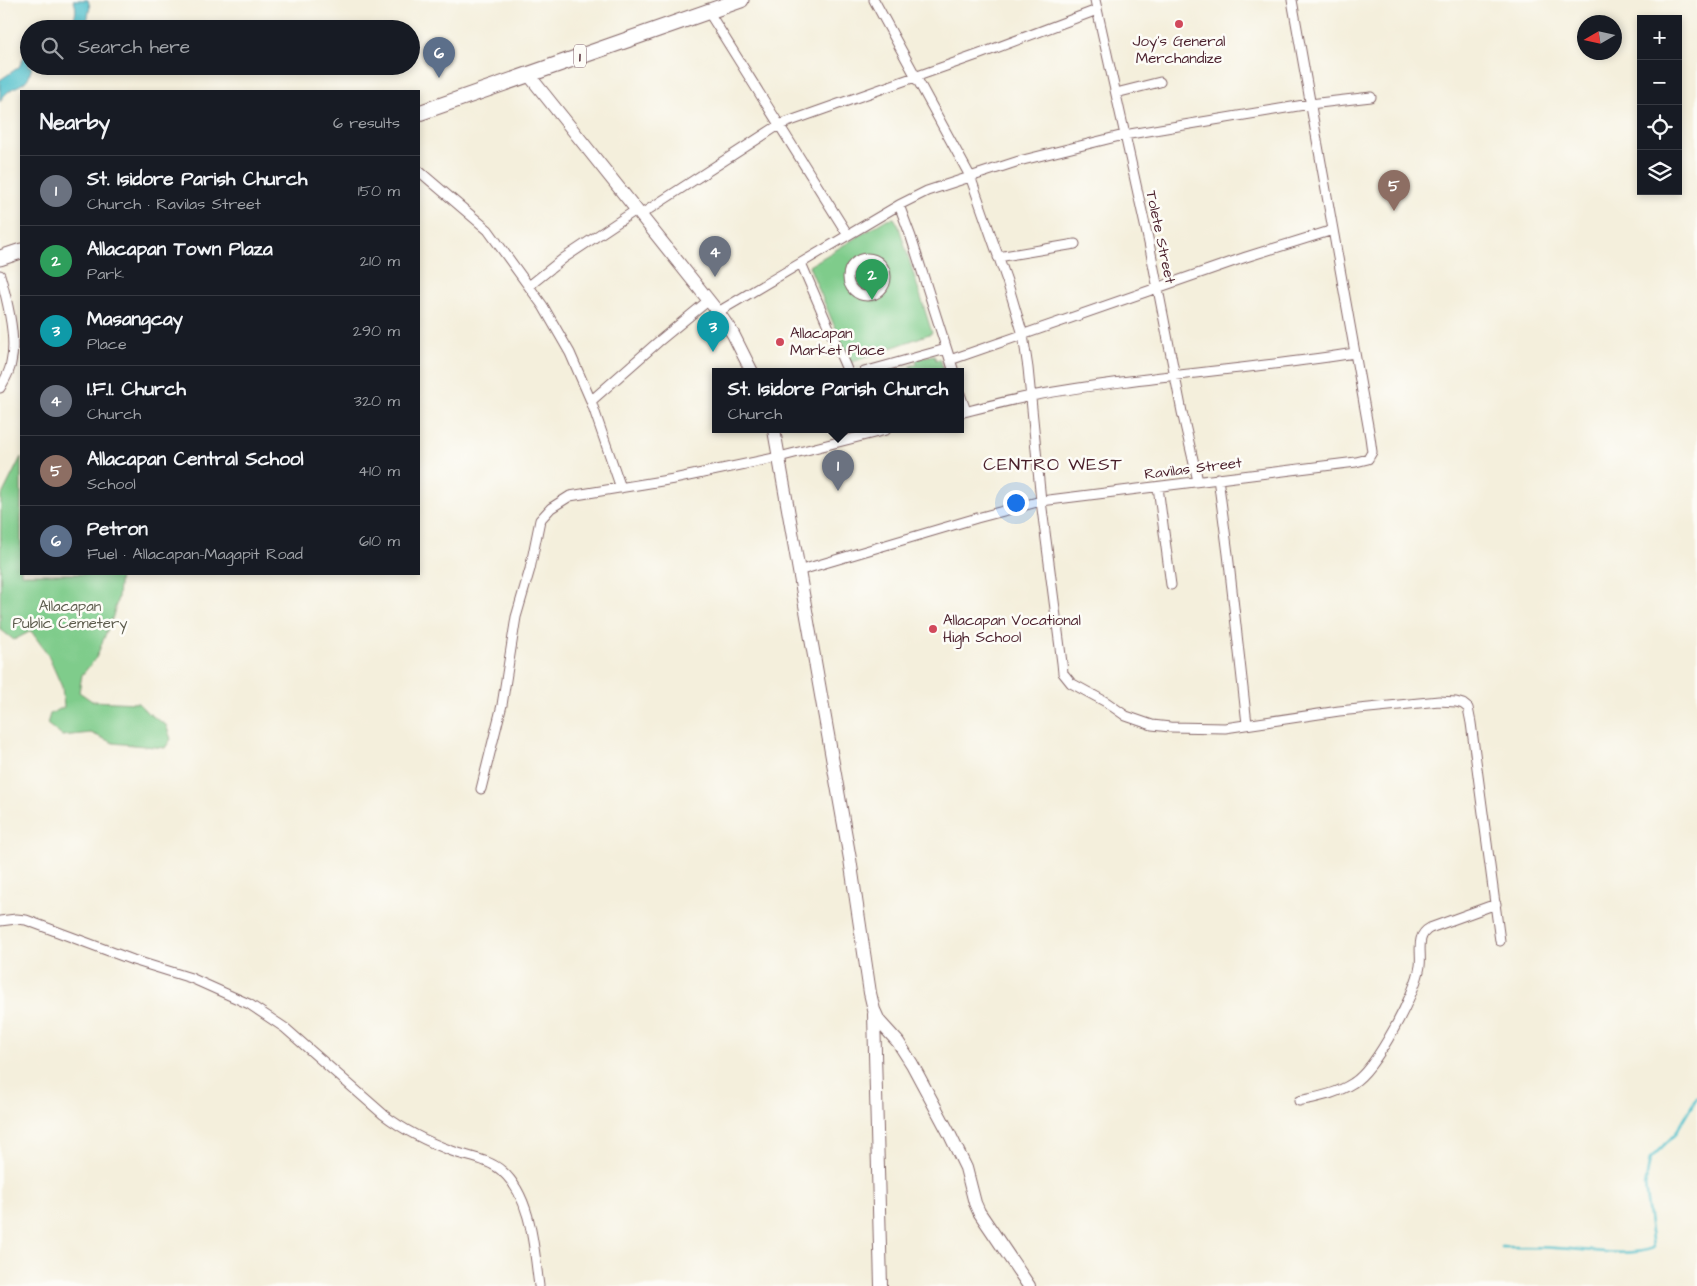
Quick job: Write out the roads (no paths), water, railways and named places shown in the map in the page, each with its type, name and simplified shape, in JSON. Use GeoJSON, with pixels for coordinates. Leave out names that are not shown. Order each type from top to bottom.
{"type":"FeatureCollection","features":[{"type":"Feature","properties":{"kind":"highway","name":"1"},"geometry":{"type":"LineString","coordinates":[[420,113],[741,0]]}},
{"type":"Feature","properties":{"kind":"highway"},"geometry":{"type":"LineString","coordinates":[[0,258],[20,251]]}},
{"type":"Feature","properties":{"kind":"main road"},"geometry":{"type":"LineString","coordinates":[[528,74],[709,300],[733,334],[750,368]]}},
{"type":"Feature","properties":{"kind":"main road"},"geometry":{"type":"LineString","coordinates":[[775,433],[852,869],[874,1010],[881,1286]]}},
{"type":"Feature","properties":{"kind":"main road"},"geometry":{"type":"LineString","coordinates":[[874,1010],[880,1021],[898,1042],[931,1097],[966,1168],[979,1212],[1029,1286]]}},
{"type":"Feature","properties":{"kind":"street"},"geometry":{"type":"LineString","coordinates":[[874,0],[970,176],[1023,335],[1041,501],[1062,663],[1066,679],[1126,716],[1152,725],[1170,727],[1225,728],[1339,712],[1439,701],[1463,704],[1468,708],[1471,723],[1500,941]]}},
{"type":"Feature","properties":{"kind":"street","name":"Tolete Street"},"geometry":{"type":"LineString","coordinates":[[1095,0],[1159,288],[1174,375],[1198,481]]}},
{"type":"Feature","properties":{"kind":"street"},"geometry":{"type":"LineString","coordinates":[[964,412],[1031,396],[1174,375],[1285,364],[1355,353],[1292,0]]}},
{"type":"Feature","properties":{"kind":"street"},"geometry":{"type":"LineString","coordinates":[[529,286],[564,258],[779,125],[980,54],[1097,10]]}},
{"type":"Feature","properties":{"kind":"street"},"geometry":{"type":"LineString","coordinates":[[708,11],[848,235]]}},
{"type":"Feature","properties":{"kind":"street"},"geometry":{"type":"LineString","coordinates":[[1116,93],[1160,82]]}},
{"type":"Feature","properties":{"kind":"street"},"geometry":{"type":"LineString","coordinates":[[718,312],[926,190],[1020,161],[1124,134],[1310,104],[1372,97]]}},
{"type":"Feature","properties":{"kind":"street"},"geometry":{"type":"LineString","coordinates":[[420,173],[488,230],[529,286],[560,334],[591,401],[621,488]]}},
{"type":"Feature","properties":{"kind":"street"},"geometry":{"type":"LineString","coordinates":[[899,205],[953,368]]}},
{"type":"Feature","properties":{"kind":"street"},"geometry":{"type":"LineString","coordinates":[[950,360],[1246,257],[1333,230]]}},
{"type":"Feature","properties":{"kind":"street"},"geometry":{"type":"LineString","coordinates":[[998,257],[1074,244]]}},
{"type":"Feature","properties":{"kind":"street"},"geometry":{"type":"LineString","coordinates":[[866,258],[874,259],[880,263],[885,270],[886,277],[885,285],[880,292],[866,297],[858,295],[852,290],[848,276],[854,264],[866,258]]}},
{"type":"Feature","properties":{"kind":"street"},"geometry":{"type":"LineString","coordinates":[[801,263],[846,368]]}},
{"type":"Feature","properties":{"kind":"street"},"geometry":{"type":"LineString","coordinates":[[0,275],[6,296],[13,353],[11,366],[0,388]]}},
{"type":"Feature","properties":{"kind":"street"},"geometry":{"type":"LineString","coordinates":[[591,401],[709,300]]}},
{"type":"Feature","properties":{"kind":"street"},"geometry":{"type":"LineString","coordinates":[[878,368],[946,349]]}},
{"type":"Feature","properties":{"kind":"street","name":"Ravilas Street"},"geometry":{"type":"LineString","coordinates":[[798,571],[1041,501],[1368,459],[1371,455],[1370,437],[1355,353]]}},
{"type":"Feature","properties":{"kind":"street"},"geometry":{"type":"LineString","coordinates":[[481,789],[502,705],[516,617],[530,569],[540,520],[550,508],[570,496],[779,457],[874,433]]}},
{"type":"Feature","properties":{"kind":"street"},"geometry":{"type":"LineString","coordinates":[[1218,478],[1247,724]]}},
{"type":"Feature","properties":{"kind":"street"},"geometry":{"type":"LineString","coordinates":[[1158,487],[1171,585]]}},
{"type":"Feature","properties":{"kind":"street"},"geometry":{"type":"LineString","coordinates":[[1298,1101],[1330,1094],[1354,1083],[1380,1052],[1390,1037],[1418,977],[1420,939],[1423,933],[1430,928],[1496,904]]}},
{"type":"Feature","properties":{"kind":"street"},"geometry":{"type":"LineString","coordinates":[[0,921],[26,920],[133,960],[191,978],[249,1004],[285,1028],[399,1126],[443,1147],[498,1168],[512,1182],[522,1201],[533,1238],[539,1286]]}},
{"type":"Feature","properties":{"kind":"water"},"geometry":{"type":"Polygon","coordinates":[[[73,0],[88,0],[90,7],[87,20],[73,20],[76,9],[73,0]]]}},
{"type":"Feature","properties":{"kind":"water"},"geometry":{"type":"Polygon","coordinates":[[[20,65],[20,75],[30,75],[29,77],[22,84],[7,93],[0,102],[0,80],[20,65]]]}},
{"type":"Feature","properties":{"kind":"waterway"},"geometry":{"type":"LineString","coordinates":[[1501,1247],[1618,1253],[1643,1251],[1653,1248],[1645,1186],[1650,1159],[1675,1134],[1697,1097]]}},
{"type":"Feature","properties":{"kind":"place","name":"Joy's General Merchandize"},"geometry":{"type":"Point","coordinates":[1179,24]}},
{"type":"Feature","properties":{"kind":"place","name":"Petron"},"geometry":{"type":"Point","coordinates":[439,78]}},
{"type":"Feature","properties":{"kind":"place","name":"Allacapan Central School"},"geometry":{"type":"Point","coordinates":[1394,211]}},
{"type":"Feature","properties":{"kind":"place","name":"I.F.I. Church"},"geometry":{"type":"Point","coordinates":[715,277]}},
{"type":"Feature","properties":{"kind":"place","name":"Allacapan Town Plaza"},"geometry":{"type":"Point","coordinates":[872,300]}},
{"type":"Feature","properties":{"kind":"place","name":"Allacapan Market Place"},"geometry":{"type":"Point","coordinates":[780,342]}},
{"type":"Feature","properties":{"kind":"place","name":"Masangcay"},"geometry":{"type":"Point","coordinates":[713,352]}},
{"type":"Feature","properties":{"kind":"place","name":"St. Isidore Parish Church"},"geometry":{"type":"Point","coordinates":[838,491]}},
{"type":"Feature","properties":{"kind":"place","name":"Allacapan Vocational High School"},"geometry":{"type":"Point","coordinates":[933,629]}},
{"type":"Feature","properties":{"kind":"district","name":"CENTRO WEST"},"geometry":{"type":"Point","coordinates":[1053,464]}},
{"type":"Feature","properties":{"kind":"park label","name":"Allacapan Public Cemetery"},"geometry":{"type":"Point","coordinates":[70,614]}}]}
